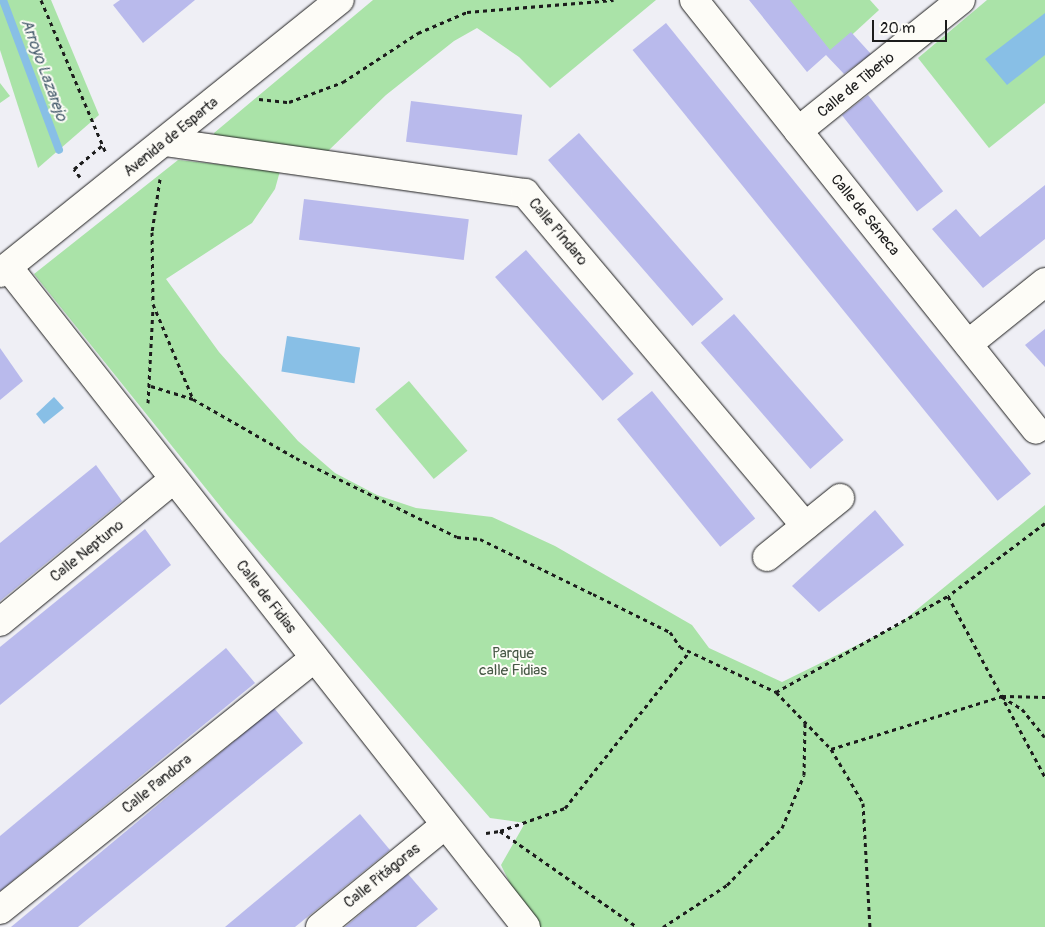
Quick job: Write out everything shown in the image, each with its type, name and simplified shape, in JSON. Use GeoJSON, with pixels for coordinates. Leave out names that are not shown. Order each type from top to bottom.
{"type":"FeatureCollection","features":[{"type":"Feature","properties":{"kind":"street","name":"Avenida de Esparta"},"geometry":{"type":"LineString","coordinates":[[4,270],[166,142],[340,0]]}},
{"type":"Feature","properties":{"kind":"street","name":"Calle de Séneca"},"geometry":{"type":"LineString","coordinates":[[694,0],[1036,430]]}},
{"type":"Feature","properties":{"kind":"street","name":"Calle de Tiberio"},"geometry":{"type":"LineString","coordinates":[[798,131],[961,0]]}},
{"type":"Feature","properties":{"kind":"street","name":"Calle Píndaro"},"geometry":{"type":"LineString","coordinates":[[166,142],[525,193],[805,526]]}},
{"type":"Feature","properties":{"kind":"street","name":"Calle de Fidias"},"geometry":{"type":"LineString","coordinates":[[4,270],[128,420],[449,832],[526,927]]}},
{"type":"Feature","properties":{"kind":"street"},"geometry":{"type":"LineString","coordinates":[[968,344],[1045,282]]}},
{"type":"Feature","properties":{"kind":"street","name":"Calle Neptuno"},"geometry":{"type":"LineString","coordinates":[[0,622],[174,479]]}},
{"type":"Feature","properties":{"kind":"street"},"geometry":{"type":"LineString","coordinates":[[767,557],[840,498]]}},
{"type":"Feature","properties":{"kind":"street","name":"Calle Pandora"},"geometry":{"type":"LineString","coordinates":[[0,910],[314,658]]}},
{"type":"Feature","properties":{"kind":"street","name":"Calle Pitágoras"},"geometry":{"type":"LineString","coordinates":[[320,927],[449,832]]}},
{"type":"Feature","properties":{"kind":"path"},"geometry":{"type":"LineString","coordinates":[[41,0],[106,153]]}},
{"type":"Feature","properties":{"kind":"path"},"geometry":{"type":"LineString","coordinates":[[224,95],[289,102],[344,82],[418,33],[467,12],[614,0]]}},
{"type":"Feature","properties":{"kind":"path"},"geometry":{"type":"LineString","coordinates":[[128,420],[150,401],[153,304],[152,232],[166,142]]}},
{"type":"Feature","properties":{"kind":"path"},"geometry":{"type":"LineString","coordinates":[[153,304],[193,399]]}},
{"type":"Feature","properties":{"kind":"path"},"geometry":{"type":"LineString","coordinates":[[151,386],[193,399],[296,458],[457,537],[480,539],[670,632],[680,648],[776,692],[831,749],[863,803],[870,927]]}},
{"type":"Feature","properties":{"kind":"path"},"geometry":{"type":"LineString","coordinates":[[776,692],[948,596],[1045,523]]}},
{"type":"Feature","properties":{"kind":"path"},"geometry":{"type":"LineString","coordinates":[[948,596],[1045,777]]}},
{"type":"Feature","properties":{"kind":"path"},"geometry":{"type":"LineString","coordinates":[[449,832],[500,831],[566,808],[689,652]]}},
{"type":"Feature","properties":{"kind":"path"},"geometry":{"type":"LineString","coordinates":[[1002,696],[1022,708],[1045,737]]}},
{"type":"Feature","properties":{"kind":"path"},"geometry":{"type":"LineString","coordinates":[[831,749],[1002,696],[1045,697]]}},
{"type":"Feature","properties":{"kind":"path"},"geometry":{"type":"LineString","coordinates":[[663,927],[727,885],[782,828],[804,775],[805,722]]}},
{"type":"Feature","properties":{"kind":"path"},"geometry":{"type":"LineString","coordinates":[[500,831],[637,927]]}},
{"type":"Feature","properties":{"kind":"green space"},"geometry":{"type":"Polygon","coordinates":[[[0,0],[51,0],[99,115],[38,168],[0,50],[0,0]]]}},
{"type":"Feature","properties":{"kind":"green space"},"geometry":{"type":"Polygon","coordinates":[[[373,0],[656,0],[550,88],[519,57],[477,28],[454,41],[386,95],[328,151],[215,137],[214,133],[373,0]]]}},
{"type":"Feature","properties":{"kind":"green space"},"geometry":{"type":"Polygon","coordinates":[[[786,0],[870,0],[879,10],[830,55],[786,0]]]}},
{"type":"Feature","properties":{"kind":"green space"},"geometry":{"type":"Polygon","coordinates":[[[987,0],[1045,0],[1045,103],[989,148],[918,58],[987,0]]]}},
{"type":"Feature","properties":{"kind":"green space"},"geometry":{"type":"Polygon","coordinates":[[[0,83],[10,96],[0,103],[0,83]]]}},
{"type":"Feature","properties":{"kind":"green space","name":"Parque calle Fidias"},"geometry":{"type":"Polygon","coordinates":[[[178,160],[280,171],[275,189],[252,223],[166,279],[219,352],[298,441],[335,473],[377,495],[416,508],[492,517],[555,546],[692,625],[709,648],[782,682],[898,625],[1045,505],[1045,927],[531,927],[501,865],[525,823],[490,818],[228,516],[34,274],[178,160]]]}},
{"type":"Feature","properties":{"kind":"green space"},"geometry":{"type":"Polygon","coordinates":[[[409,381],[467,451],[434,479],[375,409],[409,381]]]}},
{"type":"Feature","properties":{"kind":"water"},"geometry":{"type":"Polygon","coordinates":[[[1045,13],[1045,55],[1007,85],[985,59],[1045,13]]]}},
{"type":"Feature","properties":{"kind":"water"},"geometry":{"type":"Polygon","coordinates":[[[287,336],[360,348],[354,383],[281,372],[287,336]]]}},
{"type":"Feature","properties":{"kind":"water"},"geometry":{"type":"Polygon","coordinates":[[[54,397],[64,408],[44,424],[36,414],[54,397]]]}},
{"type":"Feature","properties":{"kind":"building"},"geometry":{"type":"Polygon","coordinates":[[[120,0],[195,0],[143,43],[113,5],[120,0]]]}},
{"type":"Feature","properties":{"kind":"building"},"geometry":{"type":"Polygon","coordinates":[[[749,0],[790,0],[830,50],[851,32],[871,54],[844,74],[826,55],[807,72],[749,0]]]}},
{"type":"Feature","properties":{"kind":"building"},"geometry":{"type":"Polygon","coordinates":[[[666,23],[1031,474],[998,501],[633,50],[666,23]]]}},
{"type":"Feature","properties":{"kind":"building"},"geometry":{"type":"Polygon","coordinates":[[[868,95],[943,191],[917,211],[842,115],[868,95]]]}},
{"type":"Feature","properties":{"kind":"building"},"geometry":{"type":"Polygon","coordinates":[[[411,101],[522,115],[517,155],[406,142],[411,101]]]}},
{"type":"Feature","properties":{"kind":"building"},"geometry":{"type":"Polygon","coordinates":[[[579,133],[723,299],[692,326],[548,160],[579,133]]]}},
{"type":"Feature","properties":{"kind":"building"},"geometry":{"type":"Polygon","coordinates":[[[1045,185],[1045,239],[983,288],[932,229],[956,209],[980,237],[1045,185]]]}},
{"type":"Feature","properties":{"kind":"building"},"geometry":{"type":"Polygon","coordinates":[[[304,199],[469,219],[464,260],[299,240],[304,199]]]}},
{"type":"Feature","properties":{"kind":"building"},"geometry":{"type":"Polygon","coordinates":[[[526,250],[634,374],[603,401],[495,277],[526,250]]]}},
{"type":"Feature","properties":{"kind":"building"},"geometry":{"type":"Polygon","coordinates":[[[734,314],[844,440],[810,469],[701,343],[734,314]]]}},
{"type":"Feature","properties":{"kind":"building"},"geometry":{"type":"Polygon","coordinates":[[[1045,329],[1045,367],[1025,345],[1045,329]]]}},
{"type":"Feature","properties":{"kind":"building"},"geometry":{"type":"Polygon","coordinates":[[[0,348],[23,381],[0,400],[0,348]]]}},
{"type":"Feature","properties":{"kind":"building"},"geometry":{"type":"Polygon","coordinates":[[[652,391],[755,518],[720,547],[617,419],[652,391]]]}},
{"type":"Feature","properties":{"kind":"building"},"geometry":{"type":"Polygon","coordinates":[[[96,465],[122,501],[0,601],[0,543],[96,465]]]}},
{"type":"Feature","properties":{"kind":"building"},"geometry":{"type":"Polygon","coordinates":[[[875,510],[904,545],[819,612],[792,586],[875,510]]]}},
{"type":"Feature","properties":{"kind":"building"},"geometry":{"type":"Polygon","coordinates":[[[145,529],[171,565],[0,705],[0,647],[145,529]]]}},
{"type":"Feature","properties":{"kind":"building"},"geometry":{"type":"Polygon","coordinates":[[[226,648],[255,683],[0,891],[0,836],[226,648]]]}},
{"type":"Feature","properties":{"kind":"building"},"geometry":{"type":"Polygon","coordinates":[[[274,708],[303,743],[78,927],[11,927],[274,708]]]}},
{"type":"Feature","properties":{"kind":"building"},"geometry":{"type":"Polygon","coordinates":[[[360,814],[390,850],[295,927],[225,927],[360,814]]]}},
{"type":"Feature","properties":{"kind":"building"},"geometry":{"type":"Polygon","coordinates":[[[408,874],[438,909],[416,927],[345,927],[408,874]]]}},
{"type":"Feature","properties":{"kind":"waterway","name":"Arroyo Lazarejo"},"geometry":{"type":"LineString","coordinates":[[3,0],[59,150]]}}]}
